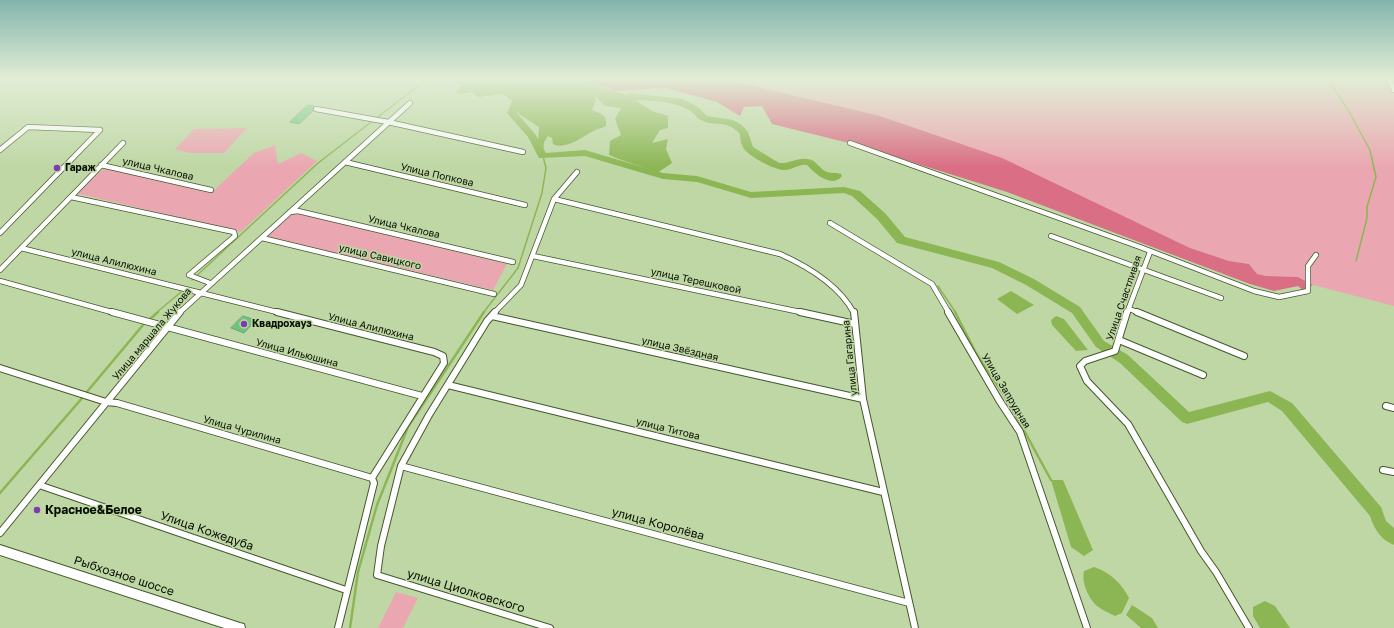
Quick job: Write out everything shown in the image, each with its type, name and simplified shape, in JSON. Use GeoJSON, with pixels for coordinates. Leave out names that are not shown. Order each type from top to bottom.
{"type":"FeatureCollection","features":[{"type":"Feature","properties":{"kind":"street","name":"Улица маршала Жукова"},"geometry":{"type":"LineString","coordinates":[[0,533],[167,328],[200,293],[404,108]]}},
{"type":"Feature","properties":{"kind":"street"},"geometry":{"type":"LineString","coordinates":[[316,109],[388,122],[523,152]]}},
{"type":"Feature","properties":{"kind":"street"},"geometry":{"type":"LineString","coordinates":[[0,150],[28,127],[100,130],[0,233]]}},
{"type":"Feature","properties":{"kind":"street"},"geometry":{"type":"LineString","coordinates":[[0,270],[123,143]]}},
{"type":"Feature","properties":{"kind":"street"},"geometry":{"type":"LineString","coordinates":[[850,143],[1254,291],[1279,296],[1308,291],[1308,266],[1316,255]]}},
{"type":"Feature","properties":{"kind":"street","name":"Улица Попкова"},"geometry":{"type":"LineString","coordinates":[[345,162],[525,205]]}},
{"type":"Feature","properties":{"kind":"street","name":"улица Чкалова"},"geometry":{"type":"LineString","coordinates":[[101,165],[211,190]]}},
{"type":"Feature","properties":{"kind":"street"},"geometry":{"type":"LineString","coordinates":[[401,466],[429,415],[487,321],[521,285],[534,256],[554,199],[576,172]]}},
{"type":"Feature","properties":{"kind":"street"},"geometry":{"type":"LineString","coordinates":[[70,197],[234,234],[189,276],[210,283]]}},
{"type":"Feature","properties":{"kind":"street","name":"улица Гагарина"},"geometry":{"type":"LineString","coordinates":[[554,199],[749,246],[794,260],[805,265],[844,297],[854,313],[864,399],[883,492],[915,628]]}},
{"type":"Feature","properties":{"kind":"street","name":"Улица Чкалова"},"geometry":{"type":"LineString","coordinates":[[290,212],[298,211],[513,262]]}},
{"type":"Feature","properties":{"kind":"street","name":"Улица Запрудная"},"geometry":{"type":"LineString","coordinates":[[830,223],[932,284],[999,400],[1020,432],[1087,628]]}},
{"type":"Feature","properties":{"kind":"street"},"geometry":{"type":"LineString","coordinates":[[1051,236],[1221,298]]}},
{"type":"Feature","properties":{"kind":"street","name":"улица Савицкого"},"geometry":{"type":"LineString","coordinates":[[262,238],[494,294]]}},
{"type":"Feature","properties":{"kind":"street","name":"улица Алилюхина"},"geometry":{"type":"LineString","coordinates":[[21,248],[200,293]]}},
{"type":"Feature","properties":{"kind":"street","name":"Улица Счастливая"},"geometry":{"type":"LineString","coordinates":[[1150,252],[1115,351],[1086,361],[1080,366],[1087,381],[1128,424],[1201,551],[1216,572],[1249,628]]}},
{"type":"Feature","properties":{"kind":"street","name":"улица Терешковой"},"geometry":{"type":"LineString","coordinates":[[534,256],[855,324]]}},
{"type":"Feature","properties":{"kind":"street","name":"Улица Ильюшина"},"geometry":{"type":"LineString","coordinates":[[0,281],[167,328],[422,396]]}},
{"type":"Feature","properties":{"kind":"street","name":"Улица Алилюхина"},"geometry":{"type":"LineString","coordinates":[[200,293],[434,352],[443,356],[444,363],[422,396]]}},
{"type":"Feature","properties":{"kind":"street"},"geometry":{"type":"LineString","coordinates":[[1129,310],[1244,356]]}},
{"type":"Feature","properties":{"kind":"street","name":"улица Звёздная"},"geometry":{"type":"LineString","coordinates":[[492,316],[864,399]]}},
{"type":"Feature","properties":{"kind":"street"},"geometry":{"type":"LineString","coordinates":[[1119,340],[1204,375]]}},
{"type":"Feature","properties":{"kind":"street","name":"Улица Чурилина"},"geometry":{"type":"LineString","coordinates":[[0,368],[79,392],[106,402],[117,403],[372,478]]}},
{"type":"Feature","properties":{"kind":"street","name":"улица Титова"},"geometry":{"type":"LineString","coordinates":[[448,385],[883,492]]}},
{"type":"Feature","properties":{"kind":"street"},"geometry":{"type":"LineString","coordinates":[[338,628],[346,590],[374,483],[372,478],[422,400],[422,396]]}},
{"type":"Feature","properties":{"kind":"street"},"geometry":{"type":"LineString","coordinates":[[1386,406],[1394,408]]}},
{"type":"Feature","properties":{"kind":"street","name":"улица Циолковского"},"geometry":{"type":"LineString","coordinates":[[401,466],[381,546],[377,575],[550,628]]}},
{"type":"Feature","properties":{"kind":"street","name":"улица Королёва"},"geometry":{"type":"LineString","coordinates":[[401,466],[909,603]]}},
{"type":"Feature","properties":{"kind":"street"},"geometry":{"type":"LineString","coordinates":[[1383,470],[1394,472]]}},
{"type":"Feature","properties":{"kind":"street","name":"Улица Кожедуба"},"geometry":{"type":"LineString","coordinates":[[39,486],[346,590]]}},
{"type":"Feature","properties":{"kind":"street","name":"Рыбхозное шоссе"},"geometry":{"type":"LineString","coordinates":[[0,550],[240,628]]}},
{"type":"Feature","properties":{"kind":"shaded area"},"geometry":{"type":"Polygon","coordinates":[[[516,108],[593,108],[592,110],[601,114],[606,119],[606,126],[597,129],[570,144],[558,146],[553,144],[552,138],[548,136],[544,142],[543,156],[538,143],[539,127],[519,114],[516,108]]]}},
{"type":"Feature","properties":{"kind":"shaded area"},"geometry":{"type":"Polygon","coordinates":[[[621,108],[648,108],[668,116],[668,128],[660,130],[652,143],[668,139],[666,149],[672,163],[657,173],[609,155],[610,141],[621,135],[615,119],[621,108]]]}},
{"type":"Feature","properties":{"kind":"shaded area"},"geometry":{"type":"Polygon","coordinates":[[[727,108],[743,108],[740,116],[727,108]]]}},
{"type":"Feature","properties":{"kind":"shaded area"},"geometry":{"type":"Polygon","coordinates":[[[763,108],[848,108],[880,116],[1002,158],[1190,248],[1229,261],[1249,264],[1257,274],[1266,276],[1298,277],[1313,285],[1303,290],[1298,286],[1274,291],[1250,284],[1007,192],[861,146],[772,124],[763,108]]]}},
{"type":"Feature","properties":{"kind":"shaded area"},"geometry":{"type":"Polygon","coordinates":[[[848,108],[1394,108],[1394,306],[1313,285],[1298,277],[1266,276],[1257,274],[1249,264],[1229,261],[1190,248],[1002,159],[880,116],[848,108]]]}},
{"type":"Feature","properties":{"kind":"shaded area"},"geometry":{"type":"Polygon","coordinates":[[[247,128],[224,153],[190,153],[175,149],[194,129],[247,128]]]}},
{"type":"Feature","properties":{"kind":"shaded area"},"geometry":{"type":"Polygon","coordinates":[[[275,145],[278,164],[301,153],[317,161],[241,232],[75,193],[105,168],[211,193],[254,153],[275,145]]]}},
{"type":"Feature","properties":{"kind":"shaded area"},"geometry":{"type":"Polygon","coordinates":[[[300,213],[507,264],[493,290],[268,237],[268,234],[289,215],[300,213]]]}},
{"type":"Feature","properties":{"kind":"shaded area"},"geometry":{"type":"Polygon","coordinates":[[[1011,291],[1034,305],[1017,314],[997,299],[1011,291]]]}},
{"type":"Feature","properties":{"kind":"shaded area"},"geometry":{"type":"Polygon","coordinates":[[[1056,316],[1064,319],[1088,350],[1076,351],[1052,325],[1051,320],[1056,316]]]}},
{"type":"Feature","properties":{"kind":"shaded area"},"geometry":{"type":"Polygon","coordinates":[[[1051,480],[1063,480],[1093,550],[1084,556],[1071,547],[1051,480]]]}},
{"type":"Feature","properties":{"kind":"shaded area"},"geometry":{"type":"Polygon","coordinates":[[[1094,567],[1110,575],[1119,583],[1126,593],[1129,598],[1122,613],[1115,616],[1099,607],[1091,599],[1086,590],[1083,575],[1084,571],[1094,567]]]}},
{"type":"Feature","properties":{"kind":"shaded area"},"geometry":{"type":"Polygon","coordinates":[[[396,592],[418,598],[403,628],[378,628],[396,592]]]}},
{"type":"Feature","properties":{"kind":"shaded area"},"geometry":{"type":"Polygon","coordinates":[[[1265,601],[1275,606],[1290,628],[1260,628],[1253,616],[1253,607],[1265,601]]]}},
{"type":"Feature","properties":{"kind":"shaded area"},"geometry":{"type":"Polygon","coordinates":[[[1132,605],[1152,618],[1158,628],[1141,628],[1126,615],[1132,605]]]}},
{"type":"Feature","properties":{"kind":"building"},"geometry":{"type":"Polygon","coordinates":[[[304,108],[314,108],[313,111],[299,124],[290,122],[304,108]]]}},
{"type":"Feature","properties":{"kind":"building","name":"Квадрохауз"},"geometry":{"type":"Polygon","coordinates":[[[243,316],[256,320],[244,333],[231,328],[243,316]]]}},
{"type":"Feature","properties":{"kind":"waterway"},"geometry":{"type":"LineString","coordinates":[[192,280],[318,163],[389,108]]}},
{"type":"Feature","properties":{"kind":"waterway"},"geometry":{"type":"LineString","coordinates":[[514,108],[512,113],[532,136],[543,156],[585,153],[663,176],[697,179],[751,195],[844,190],[856,193],[881,216],[901,240],[995,265],[1030,282],[1076,310],[1100,344],[1124,359],[1187,418],[1270,396],[1287,407],[1376,512],[1380,525],[1394,538]]}},
{"type":"Feature","properties":{"kind":"waterway"},"geometry":{"type":"LineString","coordinates":[[694,108],[704,118],[730,122],[739,127],[745,134],[745,142],[749,149],[777,166],[785,167],[801,161],[810,162],[820,173],[828,177],[837,176]]}},
{"type":"Feature","properties":{"kind":"waterway"},"geometry":{"type":"LineString","coordinates":[[1347,108],[1370,150],[1376,177],[1367,207],[1367,218],[1356,261]]}},
{"type":"Feature","properties":{"kind":"waterway"},"geometry":{"type":"LineString","coordinates":[[483,313],[518,268],[542,193],[546,168],[543,156]]}},
{"type":"Feature","properties":{"kind":"waterway"},"geometry":{"type":"LineString","coordinates":[[938,286],[956,313]]}},
{"type":"Feature","properties":{"kind":"waterway"},"geometry":{"type":"LineString","coordinates":[[156,313],[181,292]]}},
{"type":"Feature","properties":{"kind":"waterway"},"geometry":{"type":"LineString","coordinates":[[150,319],[158,312]]}},
{"type":"Feature","properties":{"kind":"waterway"},"geometry":{"type":"LineString","coordinates":[[350,628],[358,572],[377,505],[408,427],[484,312]]}},
{"type":"Feature","properties":{"kind":"waterway"},"geometry":{"type":"LineString","coordinates":[[955,312],[976,353],[1008,401],[1051,480]]}},
{"type":"Feature","properties":{"kind":"waterway"},"geometry":{"type":"LineString","coordinates":[[86,393],[143,325]]}},
{"type":"Feature","properties":{"kind":"waterway"},"geometry":{"type":"LineString","coordinates":[[0,493],[83,397]]}},
{"type":"Feature","properties":{"kind":"place","name":"Гараж"},"geometry":{"type":"Point","coordinates":[57,168]}},
{"type":"Feature","properties":{"kind":"place","name":"Квадрохауз"},"geometry":{"type":"Point","coordinates":[244,324]}},
{"type":"Feature","properties":{"kind":"place","name":"Красное&Белое"},"geometry":{"type":"Point","coordinates":[37,510]}}]}
